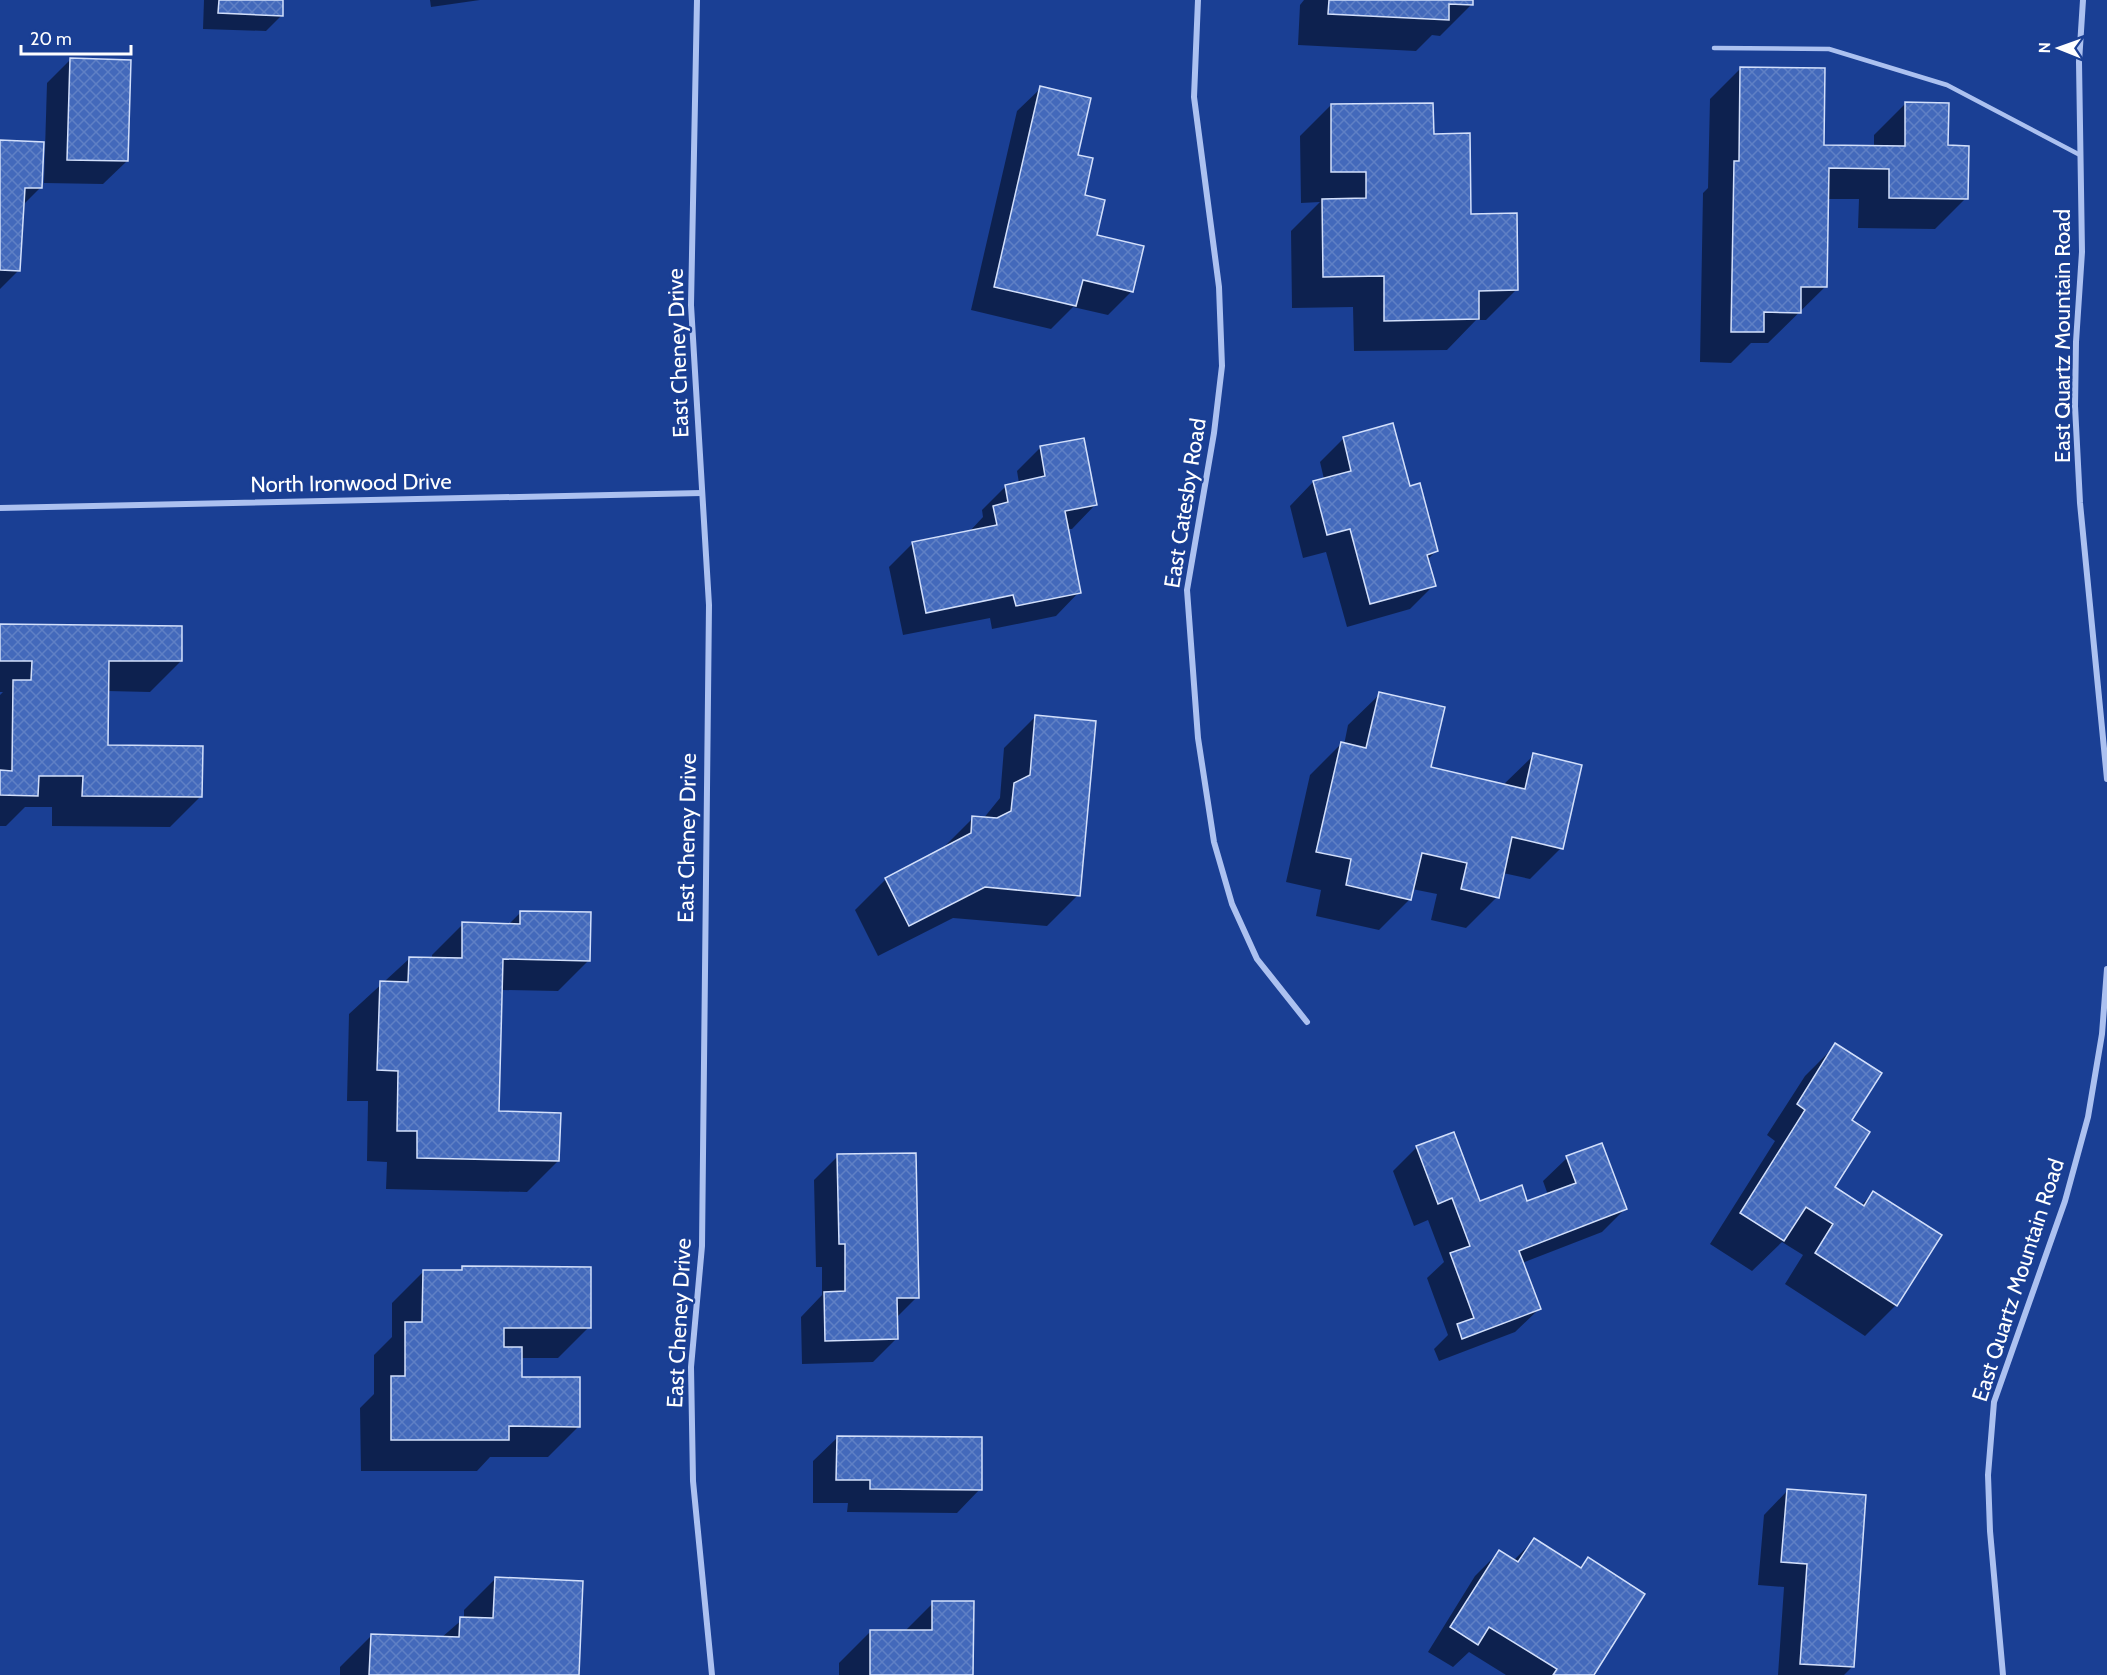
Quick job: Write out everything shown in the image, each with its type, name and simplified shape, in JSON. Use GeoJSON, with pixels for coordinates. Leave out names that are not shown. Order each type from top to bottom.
{"type":"FeatureCollection","features":[{"type":"Feature","properties":{"kind":"street","name":"East Cheney Drive"},"geometry":{"type":"LineString","coordinates":[[697,0],[691,305],[709,605],[702,1245],[692,1379],[693,1480],[712,1675]]}},
{"type":"Feature","properties":{"kind":"street","name":"East Catesby Road"},"geometry":{"type":"LineString","coordinates":[[1198,0],[1195,26],[1194,97],[1219,287],[1222,366],[1214,434],[1187,590],[1198,738],[1214,842],[1232,904],[1257,959],[1307,1022]]}},
{"type":"Feature","properties":{"kind":"street","name":"East Quartz Mountain Road"},"geometry":{"type":"LineString","coordinates":[[2083,0],[2079,62],[2082,252],[2076,342],[2076,416],[2080,503],[2107,779]]}},
{"type":"Feature","properties":{"kind":"street","name":"North Ironwood Drive"},"geometry":{"type":"LineString","coordinates":[[0,508],[702,493]]}},
{"type":"Feature","properties":{"kind":"street","name":"East Quartz Mountain Road"},"geometry":{"type":"LineString","coordinates":[[2003,1675],[1990,1531],[1988,1475],[1994,1402],[2065,1201],[2088,1117],[2103,1034],[2107,969]]}},
{"type":"Feature","properties":{"kind":"lane"},"geometry":{"type":"LineString","coordinates":[[1714,48],[1829,49],[1947,86],[2080,155]]}},
{"type":"Feature","properties":{"kind":"building"},"geometry":{"type":"Polygon","coordinates":[[[219,0],[283,0],[283,16],[218,13],[219,0]]]}},
{"type":"Feature","properties":{"kind":"building"},"geometry":{"type":"Polygon","coordinates":[[[1329,0],[1473,0],[1473,5],[1449,4],[1449,20],[1328,14],[1329,0]]]}},
{"type":"Feature","properties":{"kind":"building"},"geometry":{"type":"Polygon","coordinates":[[[70,58],[131,60],[128,161],[67,160],[70,58]]]}},
{"type":"Feature","properties":{"kind":"building"},"geometry":{"type":"Polygon","coordinates":[[[1740,67],[1825,68],[1824,145],[1905,146],[1905,102],[1949,103],[1948,145],[1969,146],[1968,199],[1889,198],[1889,169],[1829,168],[1827,287],[1801,287],[1801,313],[1764,312],[1764,332],[1731,332],[1734,161],[1739,161],[1740,67]]]}},
{"type":"Feature","properties":{"kind":"building"},"geometry":{"type":"Polygon","coordinates":[[[1040,86],[1091,98],[1078,155],[1093,158],[1085,195],[1105,200],[1097,235],[1144,246],[1133,292],[1083,280],[1076,306],[994,287],[1040,86]]]}},
{"type":"Feature","properties":{"kind":"building"},"geometry":{"type":"Polygon","coordinates":[[[1433,103],[1434,134],[1470,133],[1471,214],[1517,213],[1518,290],[1479,291],[1479,319],[1384,321],[1384,276],[1323,277],[1322,199],[1366,198],[1366,172],[1331,172],[1331,104],[1433,103]]]}},
{"type":"Feature","properties":{"kind":"building"},"geometry":{"type":"Polygon","coordinates":[[[0,140],[44,142],[42,188],[25,188],[20,271],[0,270],[0,140]]]}},
{"type":"Feature","properties":{"kind":"building"},"geometry":{"type":"Polygon","coordinates":[[[1393,423],[1410,486],[1420,483],[1438,551],[1427,555],[1436,586],[1370,604],[1350,529],[1327,535],[1313,481],[1351,471],[1343,437],[1393,423]]]}},
{"type":"Feature","properties":{"kind":"building"},"geometry":{"type":"Polygon","coordinates":[[[1084,438],[1097,505],[1065,511],[1081,593],[1016,606],[1013,595],[926,613],[912,542],[997,525],[993,506],[1008,502],[1005,485],[1045,476],[1040,446],[1084,438]]]}},
{"type":"Feature","properties":{"kind":"building"},"geometry":{"type":"Polygon","coordinates":[[[0,624],[182,626],[182,661],[109,661],[108,745],[203,746],[202,797],[82,796],[83,776],[39,776],[38,796],[0,795],[0,770],[12,771],[13,680],[31,680],[32,661],[0,661],[0,624]]]}},
{"type":"Feature","properties":{"kind":"building"},"geometry":{"type":"Polygon","coordinates":[[[1379,692],[1445,707],[1431,767],[1525,789],[1533,753],[1582,765],[1563,849],[1512,837],[1499,898],[1461,889],[1467,863],[1422,853],[1411,900],[1346,885],[1351,859],[1316,852],[1341,742],[1366,748],[1379,692]]]}},
{"type":"Feature","properties":{"kind":"building"},"geometry":{"type":"Polygon","coordinates":[[[1035,715],[1096,721],[1080,896],[985,887],[909,926],[885,878],[971,833],[972,816],[997,818],[1011,811],[1014,783],[1030,775],[1035,715]]]}},
{"type":"Feature","properties":{"kind":"building"},"geometry":{"type":"Polygon","coordinates":[[[520,911],[591,912],[590,961],[503,959],[499,1111],[561,1113],[559,1161],[417,1158],[417,1131],[397,1131],[398,1071],[377,1070],[380,981],[408,982],[409,957],[462,958],[462,922],[520,924],[520,911]]]}},
{"type":"Feature","properties":{"kind":"building"},"geometry":{"type":"Polygon","coordinates":[[[1835,1043],[1882,1073],[1852,1120],[1870,1132],[1835,1187],[1864,1206],[1873,1191],[1942,1235],[1897,1306],[1815,1253],[1833,1224],[1806,1207],[1784,1241],[1740,1213],[1805,1110],[1797,1104],[1835,1043]]]}},
{"type":"Feature","properties":{"kind":"building"},"geometry":{"type":"Polygon","coordinates":[[[1454,1132],[1480,1201],[1522,1185],[1527,1201],[1576,1183],[1566,1156],[1602,1143],[1627,1209],[1519,1251],[1541,1309],[1462,1339],[1457,1324],[1474,1318],[1450,1253],[1470,1246],[1452,1198],[1438,1204],[1416,1146],[1454,1132]]]}},
{"type":"Feature","properties":{"kind":"building"},"geometry":{"type":"Polygon","coordinates":[[[916,1153],[919,1298],[897,1298],[898,1339],[825,1341],[824,1292],[845,1291],[845,1244],[839,1244],[837,1154],[916,1153]]]}},
{"type":"Feature","properties":{"kind":"building"},"geometry":{"type":"Polygon","coordinates":[[[462,1266],[591,1267],[591,1328],[504,1328],[504,1347],[522,1347],[522,1377],[580,1377],[580,1427],[509,1426],[509,1440],[391,1440],[391,1376],[405,1376],[405,1322],[422,1322],[423,1270],[462,1270],[462,1266]]]}},
{"type":"Feature","properties":{"kind":"building"},"geometry":{"type":"Polygon","coordinates":[[[837,1436],[982,1437],[982,1490],[870,1489],[870,1480],[836,1480],[837,1436]]]}},
{"type":"Feature","properties":{"kind":"building"},"geometry":{"type":"Polygon","coordinates":[[[1787,1489],[1866,1495],[1854,1667],[1800,1664],[1807,1564],[1781,1562],[1787,1489]]]}},
{"type":"Feature","properties":{"kind":"building"},"geometry":{"type":"Polygon","coordinates":[[[1534,1538],[1581,1568],[1588,1557],[1645,1594],[1594,1675],[1553,1675],[1557,1669],[1489,1627],[1478,1645],[1450,1627],[1499,1550],[1518,1562],[1534,1538]]]}},
{"type":"Feature","properties":{"kind":"building"},"geometry":{"type":"Polygon","coordinates":[[[495,1577],[583,1581],[579,1675],[369,1675],[371,1634],[459,1637],[460,1617],[493,1618],[495,1577]]]}},
{"type":"Feature","properties":{"kind":"building"},"geometry":{"type":"Polygon","coordinates":[[[932,1601],[974,1601],[973,1675],[870,1675],[870,1630],[932,1630],[932,1601]]]}}]}
